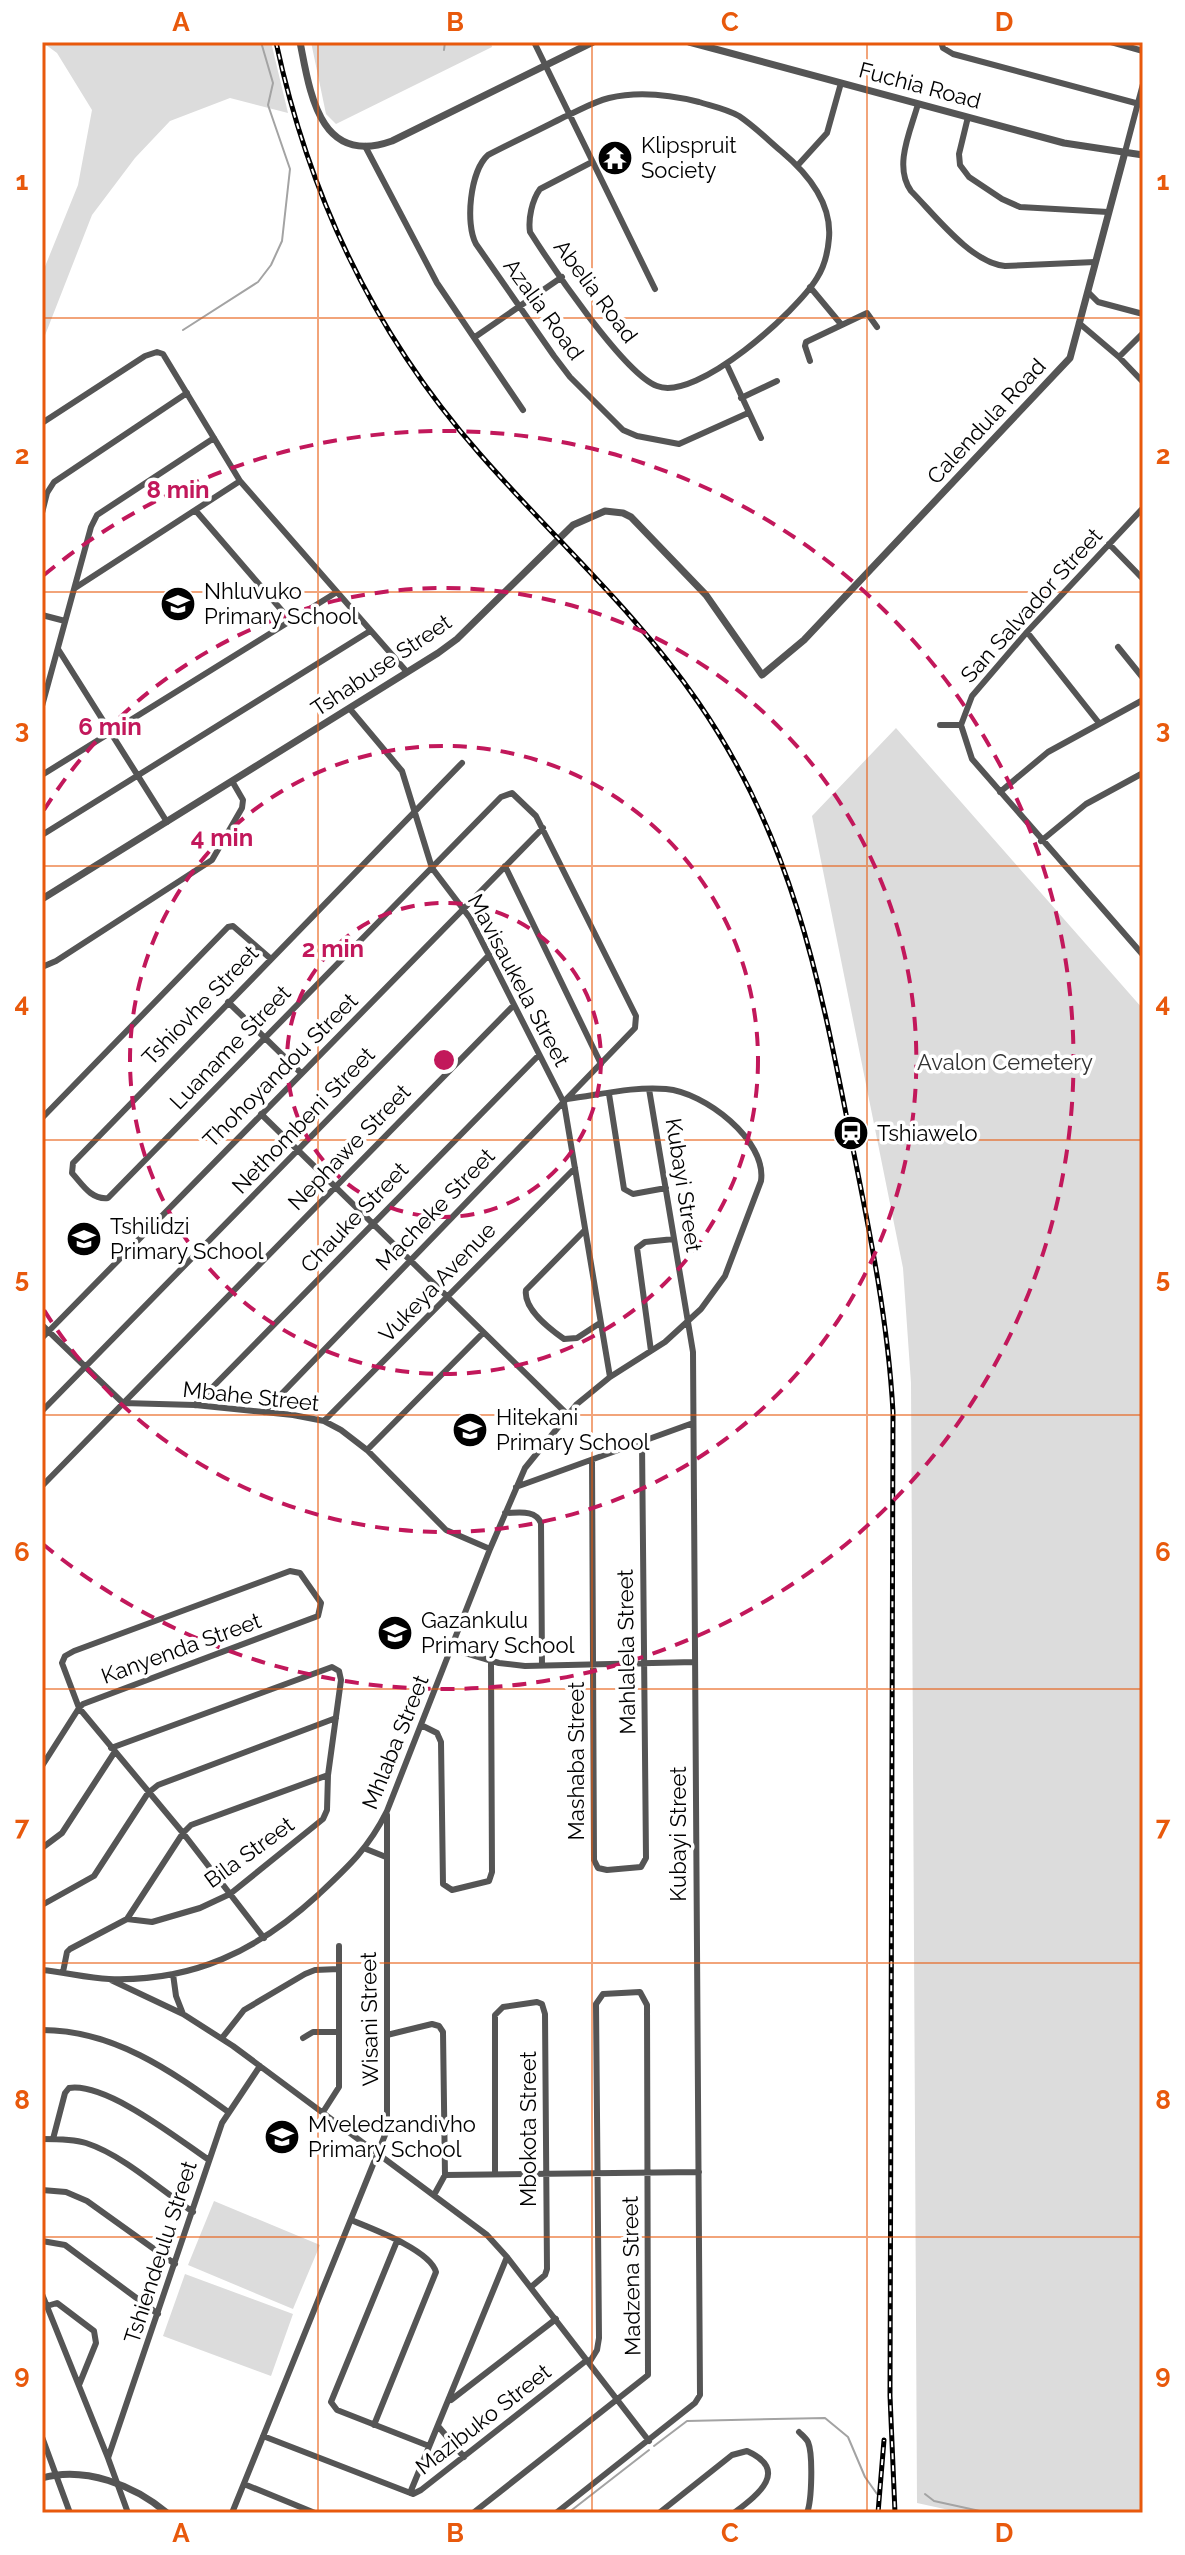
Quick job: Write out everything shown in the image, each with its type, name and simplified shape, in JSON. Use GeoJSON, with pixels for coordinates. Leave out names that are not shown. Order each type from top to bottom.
{"type":"FeatureCollection","features":[{"type":"Feature","properties":{"kind":"street"},"geometry":{"type":"LineString","coordinates":[[300,42],[311,94],[324,125],[338,138],[365,146],[392,141],[593,42]]}},
{"type":"Feature","properties":{"kind":"street"},"geometry":{"type":"LineString","coordinates":[[534,42],[655,289]]}},
{"type":"Feature","properties":{"kind":"street","name":"Fuchia Road"},"geometry":{"type":"LineString","coordinates":[[689,42],[723,46],[841,83],[1064,143],[1143,155]]}},
{"type":"Feature","properties":{"kind":"street"},"geometry":{"type":"LineString","coordinates":[[941,42],[943,48],[953,54],[1140,104]]}},
{"type":"Feature","properties":{"kind":"street"},"geometry":{"type":"LineString","coordinates":[[1111,42],[1143,51]]}},
{"type":"Feature","properties":{"kind":"street"},"geometry":{"type":"LineString","coordinates":[[798,165],[827,133],[841,83]]}},
{"type":"Feature","properties":{"kind":"street","name":"Calendula Road"},"geometry":{"type":"LineString","coordinates":[[762,675],[804,640],[1072,353],[1143,84]]}},
{"type":"Feature","properties":{"kind":"street"},"geometry":{"type":"LineString","coordinates":[[570,115],[614,97],[662,95],[723,109],[740,117],[798,165],[815,185],[829,234],[823,266],[810,287],[779,320],[727,365],[761,438]]}},
{"type":"Feature","properties":{"kind":"street"},"geometry":{"type":"LineString","coordinates":[[918,104],[904,155],[904,181],[976,256],[994,265],[1005,266],[1095,262]]}},
{"type":"Feature","properties":{"kind":"street","name":"Azalia Road"},"geometry":{"type":"LineString","coordinates":[[570,115],[488,155],[480,166],[469,214],[472,238],[570,377],[630,434],[679,444],[748,413]]}},
{"type":"Feature","properties":{"kind":"street"},"geometry":{"type":"LineString","coordinates":[[968,117],[959,154],[960,165],[969,177],[1020,207],[1108,212]]}},
{"type":"Feature","properties":{"kind":"street"},"geometry":{"type":"LineString","coordinates":[[365,146],[437,283],[523,410]]}},
{"type":"Feature","properties":{"kind":"street","name":"Abelia Road"},"geometry":{"type":"LineString","coordinates":[[592,162],[545,186],[535,196],[529,220],[530,232],[608,341],[644,379],[662,388],[685,385],[727,365]]}},
{"type":"Feature","properties":{"kind":"street"},"geometry":{"type":"LineString","coordinates":[[475,337],[562,277]]}},
{"type":"Feature","properties":{"kind":"street"},"geometry":{"type":"LineString","coordinates":[[810,287],[840,323]]}},
{"type":"Feature","properties":{"kind":"street"},"geometry":{"type":"LineString","coordinates":[[1088,292],[1098,302],[1143,314]]}},
{"type":"Feature","properties":{"kind":"street"},"geometry":{"type":"LineString","coordinates":[[810,361],[806,342],[840,323],[867,313],[877,327]]}},
{"type":"Feature","properties":{"kind":"street"},"geometry":{"type":"LineString","coordinates":[[1079,323],[1143,382]]}},
{"type":"Feature","properties":{"kind":"street"},"geometry":{"type":"LineString","coordinates":[[1119,357],[1143,333]]}},
{"type":"Feature","properties":{"kind":"street"},"geometry":{"type":"LineString","coordinates":[[1137,338],[1143,344]]}},
{"type":"Feature","properties":{"kind":"street"},"geometry":{"type":"LineString","coordinates":[[42,423],[155,352],[164,355],[240,481],[407,672]]}},
{"type":"Feature","properties":{"kind":"street"},"geometry":{"type":"LineString","coordinates":[[741,398],[777,381]]}},
{"type":"Feature","properties":{"kind":"street"},"geometry":{"type":"LineString","coordinates":[[42,513],[50,486],[59,478],[187,393]]}},
{"type":"Feature","properties":{"kind":"street"},"geometry":{"type":"LineString","coordinates":[[42,706],[91,527],[100,511],[214,438]]}},
{"type":"Feature","properties":{"kind":"street"},"geometry":{"type":"LineString","coordinates":[[74,588],[240,481]]}},
{"type":"Feature","properties":{"kind":"street","name":"San Salvador Street"},"geometry":{"type":"LineString","coordinates":[[961,725],[966,707],[976,692],[1027,632],[1143,508]]}},
{"type":"Feature","properties":{"kind":"street"},"geometry":{"type":"LineString","coordinates":[[196,511],[290,620]]}},
{"type":"Feature","properties":{"kind":"street","name":"Tshabuse Street"},"geometry":{"type":"LineString","coordinates":[[42,899],[350,709],[457,639],[573,525],[605,511],[631,517],[706,595],[762,675]]}},
{"type":"Feature","properties":{"kind":"street"},"geometry":{"type":"LineString","coordinates":[[1109,544],[1143,579]]}},
{"type":"Feature","properties":{"kind":"street"},"geometry":{"type":"LineString","coordinates":[[42,775],[337,592]]}},
{"type":"Feature","properties":{"kind":"street"},"geometry":{"type":"LineString","coordinates":[[42,615],[65,621]]}},
{"type":"Feature","properties":{"kind":"street"},"geometry":{"type":"LineString","coordinates":[[42,835],[370,631]]}},
{"type":"Feature","properties":{"kind":"street"},"geometry":{"type":"LineString","coordinates":[[1027,632],[1099,723]]}},
{"type":"Feature","properties":{"kind":"street"},"geometry":{"type":"LineString","coordinates":[[1118,647],[1143,678]]}},
{"type":"Feature","properties":{"kind":"street"},"geometry":{"type":"LineString","coordinates":[[57,649],[167,822]]}},
{"type":"Feature","properties":{"kind":"street"},"geometry":{"type":"LineString","coordinates":[[1000,792],[1048,752],[1143,700]]}},
{"type":"Feature","properties":{"kind":"street","name":"Mavisaukela Street"},"geometry":{"type":"LineString","coordinates":[[350,709],[402,771],[432,868],[465,908],[539,1055],[566,1101],[610,1377]]}},
{"type":"Feature","properties":{"kind":"street"},"geometry":{"type":"LineString","coordinates":[[940,725],[961,725],[972,759],[1143,955]]}},
{"type":"Feature","properties":{"kind":"street","name":"Tshiovhe Street"},"geometry":{"type":"LineString","coordinates":[[72,1173],[75,1159],[462,763]]}},
{"type":"Feature","properties":{"kind":"street"},"geometry":{"type":"LineString","coordinates":[[1041,841],[1081,808],[1143,773]]}},
{"type":"Feature","properties":{"kind":"street"},"geometry":{"type":"LineString","coordinates":[[42,967],[212,860],[242,808],[243,800],[232,781]]}},
{"type":"Feature","properties":{"kind":"street","name":"Luaname Street"},"geometry":{"type":"LineString","coordinates":[[72,1173],[94,1196],[108,1198],[503,795],[515,795],[531,810],[543,828]]}},
{"type":"Feature","properties":{"kind":"street","name":"Thohoyandou Street"},"geometry":{"type":"LineString","coordinates":[[42,1338],[543,828]]}},
{"type":"Feature","properties":{"kind":"street","name":"Macheke Street"},"geometry":{"type":"LineString","coordinates":[[264,1412],[636,1026],[636,1016],[543,828]]}},
{"type":"Feature","properties":{"kind":"street"},"geometry":{"type":"LineString","coordinates":[[505,866],[601,1064]]}},
{"type":"Feature","properties":{"kind":"street"},"geometry":{"type":"LineString","coordinates":[[42,1118],[228,927],[237,927],[271,959]]}},
{"type":"Feature","properties":{"kind":"street","name":"Nethombeni Street"},"geometry":{"type":"LineString","coordinates":[[42,1411],[489,955]]}},
{"type":"Feature","properties":{"kind":"street"},"geometry":{"type":"LineString","coordinates":[[228,1002],[301,1073]]}},
{"type":"Feature","properties":{"kind":"street","name":"Nephawe Street"},"geometry":{"type":"LineString","coordinates":[[42,1486],[514,1005]]}},
{"type":"Feature","properties":{"kind":"street","name":"Chauke Street"},"geometry":{"type":"LineString","coordinates":[[195,1405],[539,1055]]}},
{"type":"Feature","properties":{"kind":"street","name":"Mhlaba Street"},"geometry":{"type":"LineString","coordinates":[[42,1970],[107,1979],[173,1974],[218,1962],[264,1938],[305,1907],[366,1849],[387,1811],[516,1487],[537,1452],[567,1414],[610,1377],[689,1322],[725,1276],[759,1189],[761,1164],[749,1140],[718,1112],[677,1090],[649,1089],[566,1101]]}},
{"type":"Feature","properties":{"kind":"street","name":"Kubayi Street"},"geometry":{"type":"LineString","coordinates":[[556,2513],[649,2441],[695,2403],[700,2395],[693,1352],[649,1089]]}},
{"type":"Feature","properties":{"kind":"street"},"geometry":{"type":"LineString","coordinates":[[609,1094],[624,1189],[633,1194],[666,1188]]}},
{"type":"Feature","properties":{"kind":"street"},"geometry":{"type":"LineString","coordinates":[[261,1114],[567,1414]]}},
{"type":"Feature","properties":{"kind":"street","name":"Vukeya Avenue"},"geometry":{"type":"LineString","coordinates":[[324,1421],[575,1168]]}},
{"type":"Feature","properties":{"kind":"street"},"geometry":{"type":"LineString","coordinates":[[585,1230],[526,1290],[525,1296],[529,1306],[564,1339],[577,1338],[600,1323]]}},
{"type":"Feature","properties":{"kind":"street"},"geometry":{"type":"LineString","coordinates":[[651,1351],[637,1248],[645,1242],[674,1239]]}},
{"type":"Feature","properties":{"kind":"street"},"geometry":{"type":"LineString","coordinates":[[42,1325],[123,1403]]}},
{"type":"Feature","properties":{"kind":"street"},"geometry":{"type":"LineString","coordinates":[[367,1450],[483,1333]]}},
{"type":"Feature","properties":{"kind":"street","name":"Mbahe Street"},"geometry":{"type":"LineString","coordinates":[[123,1403],[195,1405],[324,1421],[367,1450],[446,1530],[490,1549]]}},
{"type":"Feature","properties":{"kind":"street"},"geometry":{"type":"LineString","coordinates":[[516,1487],[693,1423]]}},
{"type":"Feature","properties":{"kind":"street","name":"Mahlalela Street"},"geometry":{"type":"LineString","coordinates":[[642,1442],[645,1862]]}},
{"type":"Feature","properties":{"kind":"street","name":"Mashaba Street"},"geometry":{"type":"LineString","coordinates":[[592,1460],[594,1862],[600,1869],[607,1870],[641,1867],[645,1862]]}},
{"type":"Feature","properties":{"kind":"street"},"geometry":{"type":"LineString","coordinates":[[505,1513],[531,1513],[541,1523],[542,1665]]}},
{"type":"Feature","properties":{"kind":"street","name":"Kanyenda Street"},"geometry":{"type":"LineString","coordinates":[[290,1571],[304,1576],[321,1603],[318,1616],[89,1701],[79,1708],[62,1666],[63,1659],[69,1654],[290,1571]]}},
{"type":"Feature","properties":{"kind":"street"},"geometry":{"type":"LineString","coordinates":[[452,1649],[491,1661],[542,1665],[695,1662]]}},
{"type":"Feature","properties":{"kind":"street"},"geometry":{"type":"LineString","coordinates":[[421,1725],[437,1733],[441,1742],[442,1879],[446,1888],[452,1890],[489,1881],[492,1875],[491,1661]]}},
{"type":"Feature","properties":{"kind":"street","name":"Bila Street"},"geometry":{"type":"LineString","coordinates":[[63,1972],[70,1949],[127,1919],[152,1922],[200,1908],[230,1894],[323,1819],[327,1810],[340,1674],[338,1669],[332,1667],[113,1750]]}},
{"type":"Feature","properties":{"kind":"street"},"geometry":{"type":"LineString","coordinates":[[42,1766],[79,1708],[183,1833],[264,1938]]}},
{"type":"Feature","properties":{"kind":"street"},"geometry":{"type":"LineString","coordinates":[[42,1905],[94,1876],[148,1793],[158,1785],[336,1718]]}},
{"type":"Feature","properties":{"kind":"street"},"geometry":{"type":"LineString","coordinates":[[42,1848],[62,1833],[113,1750]]}},
{"type":"Feature","properties":{"kind":"street"},"geometry":{"type":"LineString","coordinates":[[127,1919],[191,1825],[328,1775]]}},
{"type":"Feature","properties":{"kind":"street","name":"Wisani Street"},"geometry":{"type":"LineString","coordinates":[[232,2513],[378,2155],[389,2120],[387,1811]]}},
{"type":"Feature","properties":{"kind":"street"},"geometry":{"type":"LineString","coordinates":[[366,1849],[386,1857]]}},
{"type":"Feature","properties":{"kind":"street"},"geometry":{"type":"LineString","coordinates":[[323,2112],[339,2087],[339,1946]]}},
{"type":"Feature","properties":{"kind":"street"},"geometry":{"type":"LineString","coordinates":[[222,2038],[241,2012],[261,1999],[312,1970],[339,1969]]}},
{"type":"Feature","properties":{"kind":"street"},"geometry":{"type":"LineString","coordinates":[[173,1974],[176,1996],[183,2014]]}},
{"type":"Feature","properties":{"kind":"street"},"geometry":{"type":"LineString","coordinates":[[107,1979],[183,2014],[222,2038],[487,2235],[531,2287],[649,2441]]}},
{"type":"Feature","properties":{"kind":"street","name":"Madzena Street"},"geometry":{"type":"LineString","coordinates":[[473,2513],[645,2378],[649,2370],[646,2000],[640,1992],[603,1994],[598,1999],[597,2173]]}},
{"type":"Feature","properties":{"kind":"street","name":"Mbokota Street"},"geometry":{"type":"LineString","coordinates":[[495,2174],[494,2021],[498,2010],[503,2007],[533,2001],[542,2004],[544,2009],[547,2269],[545,2275],[531,2287]]}},
{"type":"Feature","properties":{"kind":"street"},"geometry":{"type":"LineString","coordinates":[[387,2035],[432,2024],[439,2026],[443,2032],[445,2175],[434,2195]]}},
{"type":"Feature","properties":{"kind":"street"},"geometry":{"type":"LineString","coordinates":[[42,2030],[75,2033],[127,2047],[171,2072],[227,2111]]}},
{"type":"Feature","properties":{"kind":"street"},"geometry":{"type":"LineString","coordinates":[[303,2038],[313,2032],[339,2032]]}},
{"type":"Feature","properties":{"kind":"street","name":"Tshiendeulu Street"},"geometry":{"type":"LineString","coordinates":[[108,2458],[227,2111],[260,2066]]}},
{"type":"Feature","properties":{"kind":"street"},"geometry":{"type":"LineString","coordinates":[[53,2139],[65,2093],[75,2087],[110,2097],[209,2160]]}},
{"type":"Feature","properties":{"kind":"street"},"geometry":{"type":"LineString","coordinates":[[42,2139],[82,2142],[96,2147],[132,2168],[193,2212]]}},
{"type":"Feature","properties":{"kind":"street"},"geometry":{"type":"LineString","coordinates":[[445,2175],[699,2172]]}},
{"type":"Feature","properties":{"kind":"street"},"geometry":{"type":"LineString","coordinates":[[588,2362],[597,2350],[599,2338],[597,2173]]}},
{"type":"Feature","properties":{"kind":"street"},"geometry":{"type":"LineString","coordinates":[[42,2190],[66,2192],[87,2201],[175,2264]]}},
{"type":"Feature","properties":{"kind":"street"},"geometry":{"type":"LineString","coordinates":[[351,2220],[397,2241],[428,2260],[436,2272],[374,2425]]}},
{"type":"Feature","properties":{"kind":"street"},"geometry":{"type":"LineString","coordinates":[[42,2241],[65,2245],[158,2314]]}},
{"type":"Feature","properties":{"kind":"street"},"geometry":{"type":"LineString","coordinates":[[397,2241],[332,2398],[332,2405],[337,2410],[429,2446]]}},
{"type":"Feature","properties":{"kind":"street"},"geometry":{"type":"LineString","coordinates":[[410,2493],[507,2257]]}},
{"type":"Feature","properties":{"kind":"street"},"geometry":{"type":"LineString","coordinates":[[42,2294],[128,2513]]}},
{"type":"Feature","properties":{"kind":"street"},"geometry":{"type":"LineString","coordinates":[[47,2306],[57,2303],[94,2331],[96,2343],[79,2385]]}},
{"type":"Feature","properties":{"kind":"street"},"geometry":{"type":"LineString","coordinates":[[449,2401],[556,2319]]}},
{"type":"Feature","properties":{"kind":"street","name":"Mazibuko Street"},"geometry":{"type":"LineString","coordinates":[[263,2436],[410,2493],[421,2490],[588,2362]]}},
{"type":"Feature","properties":{"kind":"street"},"geometry":{"type":"LineString","coordinates":[[438,2426],[464,2457]]}},
{"type":"Feature","properties":{"kind":"street"},"geometry":{"type":"LineString","coordinates":[[799,2432],[808,2442],[810,2455],[807,2513]]}},
{"type":"Feature","properties":{"kind":"street"},"geometry":{"type":"LineString","coordinates":[[42,2437],[70,2513]]}},
{"type":"Feature","properties":{"kind":"street"},"geometry":{"type":"LineString","coordinates":[[659,2513],[732,2455],[747,2451],[763,2462],[767,2473],[766,2485],[734,2513]]}},
{"type":"Feature","properties":{"kind":"street"},"geometry":{"type":"LineString","coordinates":[[42,2478],[56,2475],[89,2476],[118,2484],[167,2513]]}},
{"type":"Feature","properties":{"kind":"street"},"geometry":{"type":"LineString","coordinates":[[244,2484],[315,2513]]}},
{"type":"Feature","properties":{"kind":"green space"},"geometry":{"type":"Polygon","coordinates":[[[42,42],[271,42],[288,113],[230,98],[170,121],[135,158],[92,215],[42,343],[42,274],[78,185],[92,110],[57,53],[42,42]]]}},
{"type":"Feature","properties":{"kind":"green space"},"geometry":{"type":"Polygon","coordinates":[[[311,42],[491,42],[492,47],[336,124],[326,114],[311,42]]]}},
{"type":"Feature","properties":{"kind":"green space","name":"Avalon Cemetery"},"geometry":{"type":"Polygon","coordinates":[[[896,728],[1143,1009],[1143,2513],[963,2513],[917,2503],[911,1383],[903,1268],[812,816],[896,728]]]}},
{"type":"Feature","properties":{"kind":"green space"},"geometry":{"type":"Polygon","coordinates":[[[214,2201],[320,2245],[293,2309],[188,2265],[214,2201]]]}},
{"type":"Feature","properties":{"kind":"green space"},"geometry":{"type":"Polygon","coordinates":[[[185,2274],[293,2314],[271,2376],[163,2336],[185,2274]]]}},
{"type":"Feature","properties":{"kind":"waterway"},"geometry":{"type":"LineString","coordinates":[[183,330],[258,282],[271,265],[282,241],[290,169],[268,105],[273,83],[261,42]]}},
{"type":"Feature","properties":{"kind":"waterway"},"geometry":{"type":"LineString","coordinates":[[444,50],[445,42]]}},
{"type":"Feature","properties":{"kind":"waterway"},"geometry":{"type":"LineString","coordinates":[[654,2446],[687,2421],[825,2418],[848,2437],[865,2477],[877,2494]]}},
{"type":"Feature","properties":{"kind":"waterway"},"geometry":{"type":"LineString","coordinates":[[568,2513],[649,2450]]}},
{"type":"Feature","properties":{"kind":"waterway"},"geometry":{"type":"LineString","coordinates":[[925,2494],[934,2501],[989,2513]]}},
{"type":"Feature","properties":{"kind":"railway"},"geometry":{"type":"LineString","coordinates":[[276,42],[290,99],[327,208],[350,261],[377,311],[441,407],[479,453],[647,636],[698,702],[731,754],[758,807],[780,860],[815,970],[872,1244],[883,1311],[893,1412],[890,2396],[895,2513]]}},
{"type":"Feature","properties":{"kind":"railway"},"geometry":{"type":"LineString","coordinates":[[878,2513],[884,2440]]}},
{"type":"Feature","properties":{"kind":"place","name":"Klipspruit Society"},"geometry":{"type":"Point","coordinates":[615,158]}},
{"type":"Feature","properties":{"kind":"place","name":"Nhluvuko Primary School"},"geometry":{"type":"Point","coordinates":[178,604]}},
{"type":"Feature","properties":{"kind":"place","name":"Tshiawelo"},"geometry":{"type":"Point","coordinates":[851,1133]}},
{"type":"Feature","properties":{"kind":"place","name":"Tshilidzi Primary School"},"geometry":{"type":"Point","coordinates":[84,1239]}},
{"type":"Feature","properties":{"kind":"place","name":"Hitekani Primary School"},"geometry":{"type":"Point","coordinates":[470,1430]}},
{"type":"Feature","properties":{"kind":"place","name":"Gazankulu Primary School"},"geometry":{"type":"Point","coordinates":[395,1633]}},
{"type":"Feature","properties":{"kind":"place","name":"Mveledzandivho Primary School"},"geometry":{"type":"Point","coordinates":[282,2137]}}]}
